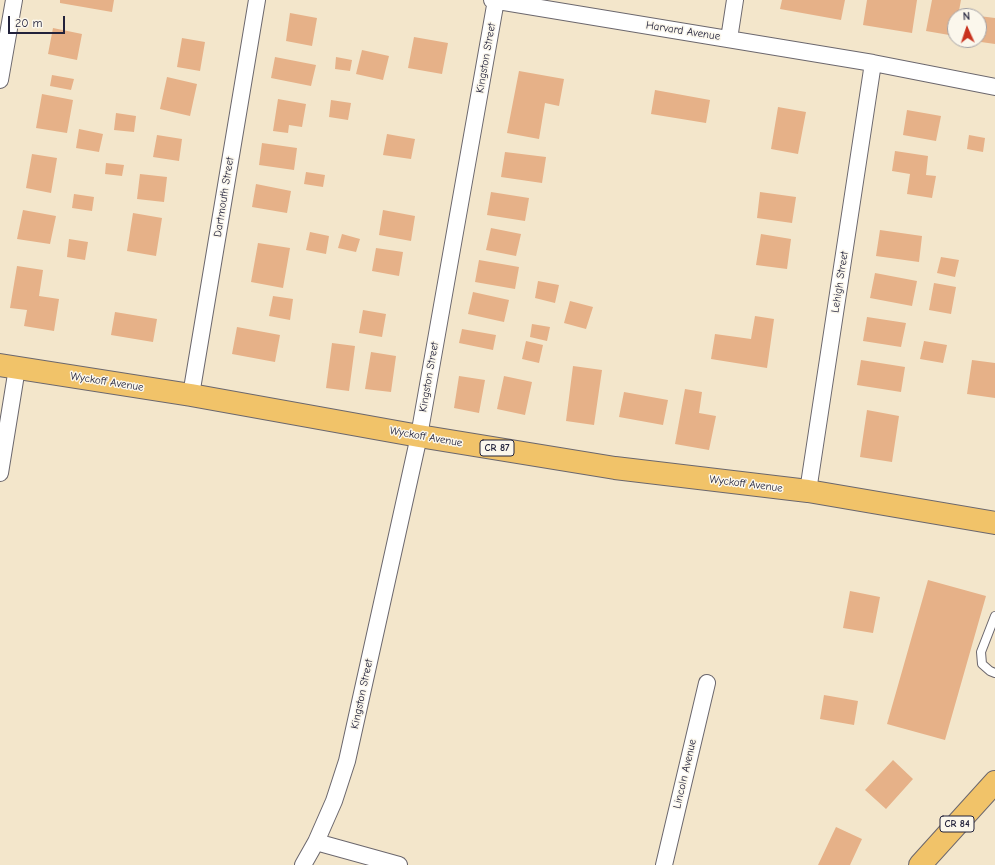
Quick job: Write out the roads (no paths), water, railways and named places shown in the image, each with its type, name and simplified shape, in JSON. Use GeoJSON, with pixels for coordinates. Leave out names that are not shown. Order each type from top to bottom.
{"type":"FeatureCollection","features":[{"type":"Feature","properties":{"kind":"main road","name":"Wyckoff Avenue"},"geometry":{"type":"LineString","coordinates":[[9,367],[191,395],[419,436],[615,468],[808,491],[995,523]]}},
{"type":"Feature","properties":{"kind":"main road","name":"CR 84"},"geometry":{"type":"LineString","coordinates":[[920,865],[995,782]]}},
{"type":"Feature","properties":{"kind":"street"},"geometry":{"type":"LineString","coordinates":[[0,80],[14,0]]}},
{"type":"Feature","properties":{"kind":"street","name":"Dartmouth Street"},"geometry":{"type":"LineString","coordinates":[[191,395],[257,0]]}},
{"type":"Feature","properties":{"kind":"street","name":"Harvard Avenue"},"geometry":{"type":"LineString","coordinates":[[495,0],[729,39],[873,68],[995,87]]}},
{"type":"Feature","properties":{"kind":"street","name":"Kingston Street"},"geometry":{"type":"LineString","coordinates":[[303,865],[316,842],[334,800],[347,761],[419,436],[495,0]]}},
{"type":"Feature","properties":{"kind":"street"},"geometry":{"type":"LineString","coordinates":[[729,39],[735,0]]}},
{"type":"Feature","properties":{"kind":"street","name":"Lehigh Street"},"geometry":{"type":"LineString","coordinates":[[808,491],[873,68]]}},
{"type":"Feature","properties":{"kind":"street"},"geometry":{"type":"LineString","coordinates":[[0,473],[9,367]]}},
{"type":"Feature","properties":{"kind":"street","name":"Lincoln Avenue"},"geometry":{"type":"LineString","coordinates":[[664,865],[707,683]]}},
{"type":"Feature","properties":{"kind":"street"},"geometry":{"type":"LineString","coordinates":[[316,842],[399,865]]}},
{"type":"Feature","properties":{"kind":"lane"},"geometry":{"type":"LineString","coordinates":[[995,616],[981,652],[982,664],[990,671],[995,673]]}}]}
